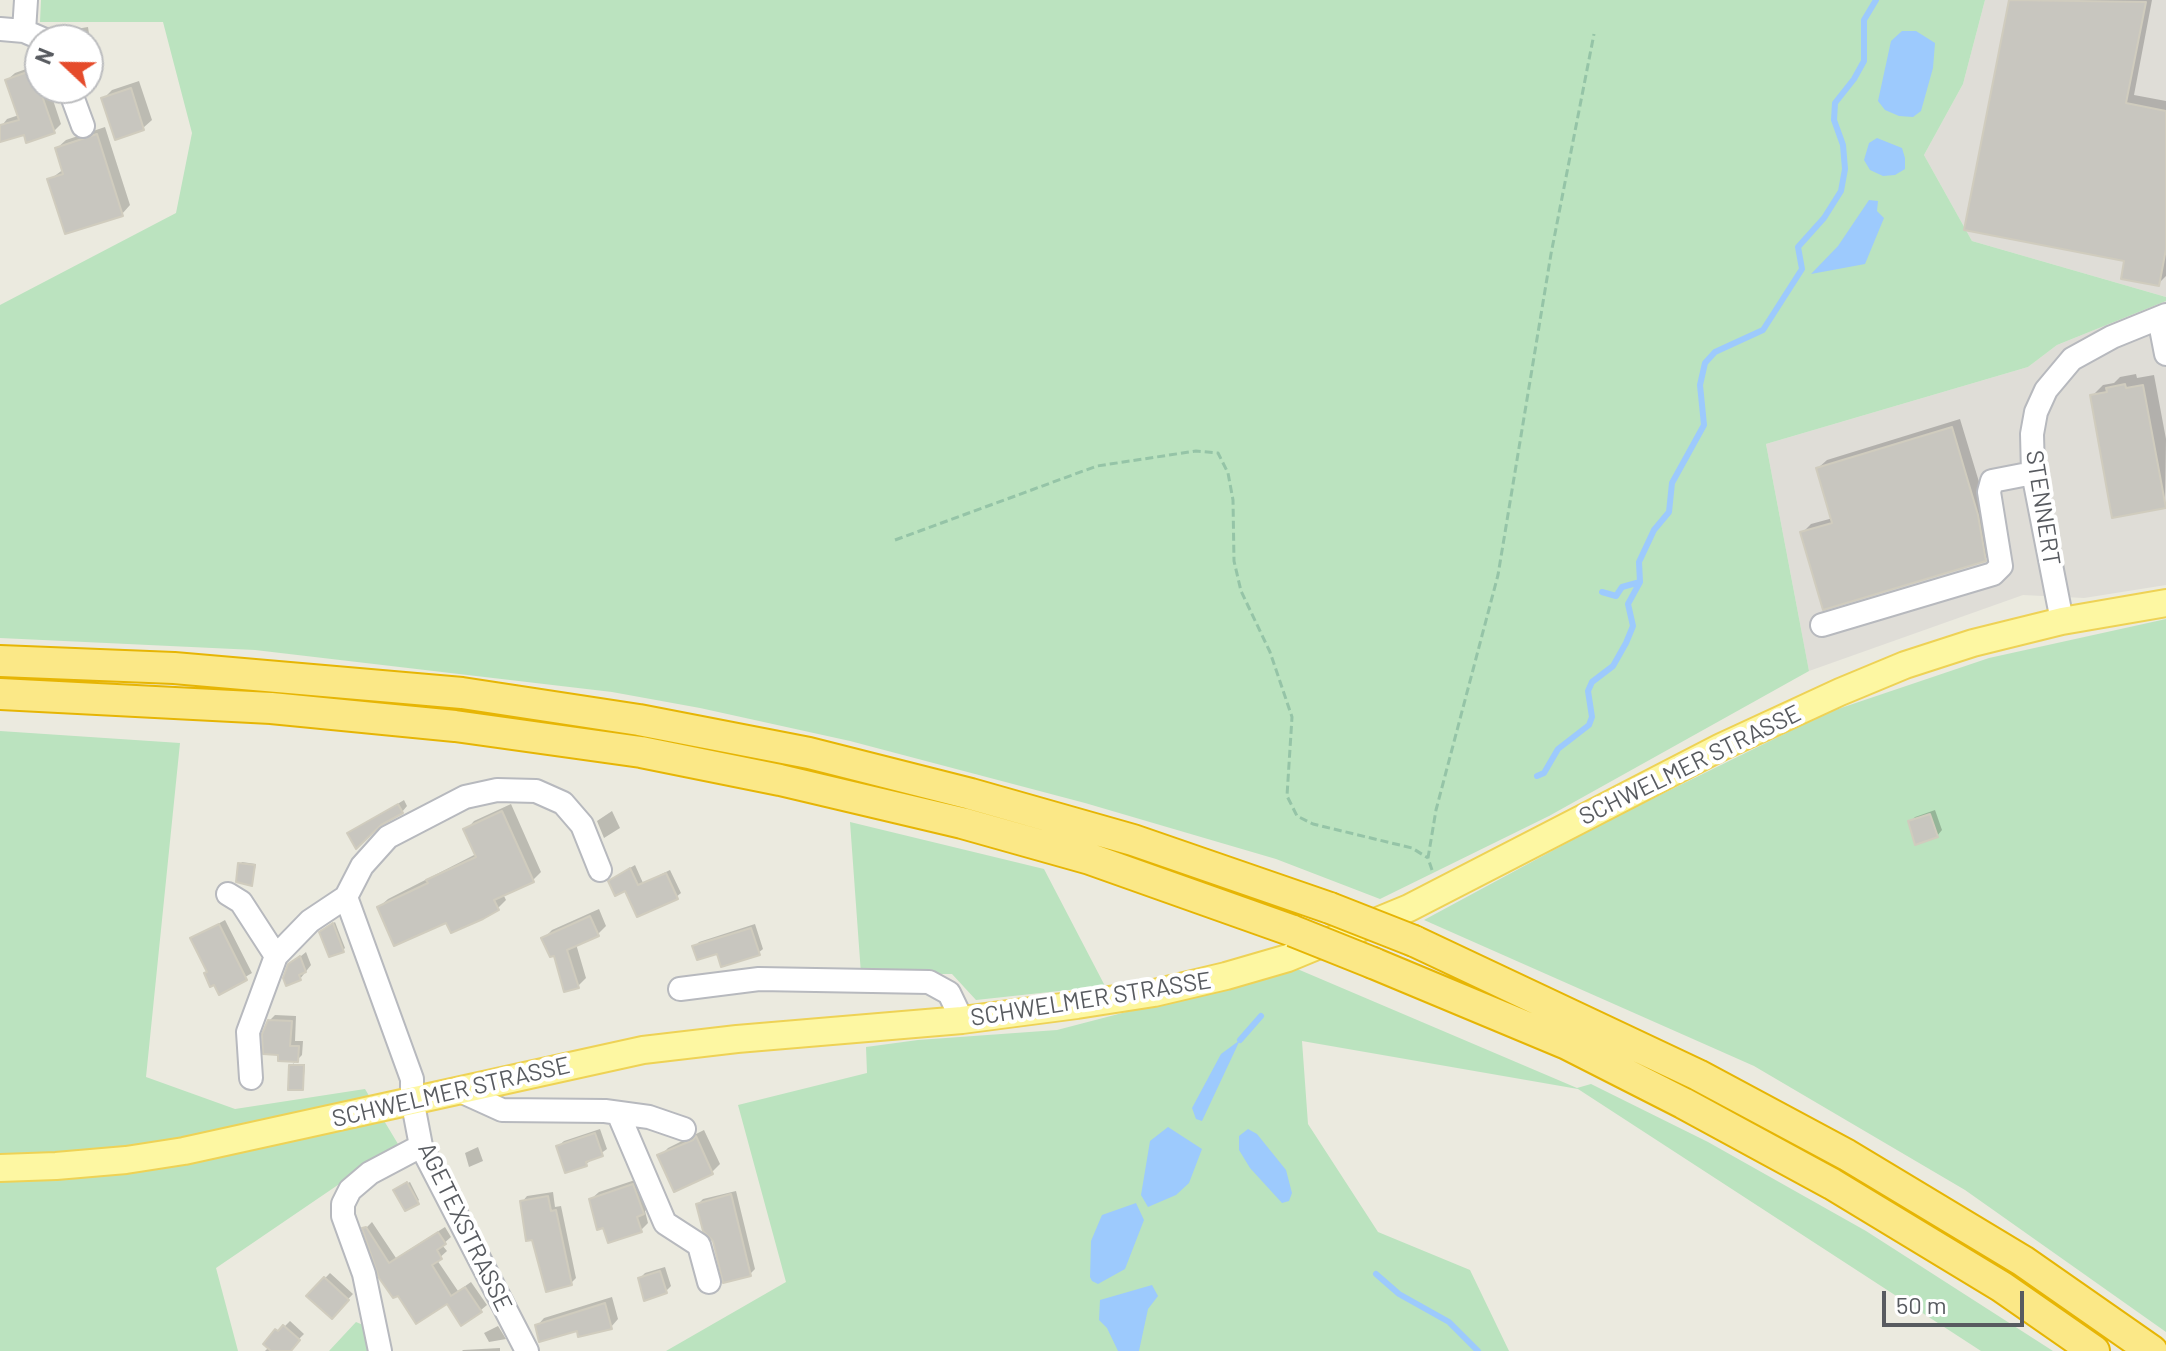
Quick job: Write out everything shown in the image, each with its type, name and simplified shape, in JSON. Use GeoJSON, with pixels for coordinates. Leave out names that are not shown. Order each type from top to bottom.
{"type":"FeatureCollection","features":[{"type":"Feature","properties":{"kind":"highway"},"geometry":{"type":"LineString","coordinates":[[0,661],[174,668],[462,693],[639,720],[809,753],[971,794],[1133,840],[1330,908],[1414,941],[1671,1062],[1847,1155],[2023,1261],[2152,1351]]}},
{"type":"Feature","properties":{"kind":"highway"},"geometry":{"type":"LineString","coordinates":[[0,694],[271,708],[455,726],[641,752],[780,780],[962,823],[1090,859],[1293,931],[1567,1044],[1832,1184],[2002,1287],[2094,1351]]}},
{"type":"Feature","properties":{"kind":"main road","name":"SCHWELMER STRASSE"},"geometry":{"type":"LineString","coordinates":[[0,1168],[98,1163],[184,1151],[643,1050],[751,1037],[962,1020],[1154,993],[1226,976],[1288,958],[1409,908],[1721,747],[1840,692],[1973,643],[2062,621],[2166,603]]}},
{"type":"Feature","properties":{"kind":"street"},"geometry":{"type":"LineString","coordinates":[[26,0],[31,24]]}},
{"type":"Feature","properties":{"kind":"street"},"geometry":{"type":"LineString","coordinates":[[0,29],[24,33]]}},
{"type":"Feature","properties":{"kind":"street"},"geometry":{"type":"LineString","coordinates":[[75,104],[83,126]]}},
{"type":"Feature","properties":{"kind":"street","name":"STENNERT"},"geometry":{"type":"LineString","coordinates":[[2062,621],[2033,473],[2032,434],[2036,412],[2054,378],[2072,359],[2090,347],[2162,317],[2166,354]]}},
{"type":"Feature","properties":{"kind":"street"},"geometry":{"type":"LineString","coordinates":[[1822,625],[1993,574],[2001,566],[1989,492],[1992,481],[2033,473]]}},
{"type":"Feature","properties":{"kind":"street"},"geometry":{"type":"LineString","coordinates":[[251,1078],[248,1032],[276,956],[310,921],[346,897],[362,866],[388,837],[465,797],[497,790],[536,791],[563,803],[582,825],[600,870]]}},
{"type":"Feature","properties":{"kind":"street"},"geometry":{"type":"LineString","coordinates":[[228,894],[241,902],[276,956]]}},
{"type":"Feature","properties":{"kind":"street","name":"AGETEXSTRASSE"},"geometry":{"type":"LineString","coordinates":[[346,897],[412,1079],[412,1099],[421,1146],[527,1351]]}},
{"type":"Feature","properties":{"kind":"street"},"geometry":{"type":"LineString","coordinates":[[680,989],[759,979],[929,982],[949,993],[962,1020]]}},
{"type":"Feature","properties":{"kind":"street"},"geometry":{"type":"LineString","coordinates":[[458,1090],[502,1110],[558,1109],[618,1113],[649,1117],[684,1129]]}},
{"type":"Feature","properties":{"kind":"street"},"geometry":{"type":"LineString","coordinates":[[618,1113],[665,1223],[699,1245],[709,1282]]}},
{"type":"Feature","properties":{"kind":"street"},"geometry":{"type":"LineString","coordinates":[[380,1351],[364,1274],[343,1216],[343,1204],[350,1190],[370,1173],[421,1146]]}},
{"type":"Feature","properties":{"kind":"path"},"geometry":{"type":"LineString","coordinates":[[1440,893],[1428,858],[1436,810],[1498,575],[1551,254],[1594,34]]}},
{"type":"Feature","properties":{"kind":"path"},"geometry":{"type":"LineString","coordinates":[[895,540],[1097,466],[1196,451],[1218,453],[1228,473],[1233,500],[1234,561],[1241,591],[1270,652],[1292,717],[1287,796],[1297,816],[1313,824],[1412,848],[1428,858]]}},
{"type":"Feature","properties":{"kind":"shaded area"},"geometry":{"type":"Polygon","coordinates":[[[1985,0],[2166,0],[2166,297],[1972,241],[1924,155],[1963,84],[1985,0]]]}},
{"type":"Feature","properties":{"kind":"shaded area"},"geometry":{"type":"Polygon","coordinates":[[[2166,301],[2166,585],[2084,598],[2023,595],[1809,671],[1766,444],[2028,367],[2057,345],[2166,301]]]}},
{"type":"Feature","properties":{"kind":"green space"},"geometry":{"type":"Polygon","coordinates":[[[41,0],[1985,0],[1963,84],[1924,155],[1972,241],[2166,297],[2166,301],[2057,345],[2028,367],[1766,444],[1809,671],[1549,816],[1380,899],[1276,859],[1085,803],[850,741],[700,708],[612,692],[255,650],[0,638],[0,305],[176,213],[192,133],[163,22],[40,22],[41,0]]]}},
{"type":"Feature","properties":{"kind":"green space"},"geometry":{"type":"Polygon","coordinates":[[[2166,619],[2166,1332],[1965,1190],[1754,1066],[1424,920],[1613,818],[1829,712],[1989,658],[2166,619]]]}},
{"type":"Feature","properties":{"kind":"green space"},"geometry":{"type":"Polygon","coordinates":[[[0,731],[180,743],[146,1077],[235,1109],[365,1089],[398,1144],[216,1268],[238,1351],[0,1351],[0,731]]]}},
{"type":"Feature","properties":{"kind":"green space"},"geometry":{"type":"Polygon","coordinates":[[[850,822],[1044,869],[1105,986],[976,1000],[952,974],[861,974],[850,822]]]}},
{"type":"Feature","properties":{"kind":"green space"},"geometry":{"type":"Polygon","coordinates":[[[1295,968],[1577,1088],[1591,1084],[1708,1142],[1866,1231],[2053,1351],[1981,1351],[1578,1089],[1302,1041],[1308,1124],[1378,1232],[1470,1270],[1509,1351],[666,1351],[786,1282],[738,1105],[867,1073],[866,1047],[1057,1030],[1295,968]]]}},
{"type":"Feature","properties":{"kind":"green space"},"geometry":{"type":"Polygon","coordinates":[[[356,1322],[368,1327],[374,1351],[329,1351],[356,1322]]]}},
{"type":"Feature","properties":{"kind":"water"},"geometry":{"type":"Polygon","coordinates":[[[1902,31],[1916,31],[1935,43],[1933,68],[1921,111],[1913,117],[1899,116],[1885,110],[1878,101],[1891,41],[1902,31]]]}},
{"type":"Feature","properties":{"kind":"water"},"geometry":{"type":"Polygon","coordinates":[[[1877,138],[1902,148],[1905,169],[1895,175],[1883,176],[1870,170],[1864,160],[1869,143],[1877,138]]]}},
{"type":"Feature","properties":{"kind":"water"},"geometry":{"type":"Polygon","coordinates":[[[1869,200],[1878,201],[1877,211],[1884,218],[1865,264],[1811,274],[1838,246],[1869,200]]]}},
{"type":"Feature","properties":{"kind":"water"},"geometry":{"type":"Polygon","coordinates":[[[1240,1040],[1202,1121],[1196,1119],[1192,1108],[1221,1054],[1240,1040]]]}},
{"type":"Feature","properties":{"kind":"water"},"geometry":{"type":"Polygon","coordinates":[[[1168,1127],[1202,1149],[1189,1183],[1176,1195],[1148,1207],[1141,1195],[1150,1141],[1168,1127]]]}},
{"type":"Feature","properties":{"kind":"water"},"geometry":{"type":"Polygon","coordinates":[[[1248,1129],[1257,1134],[1286,1170],[1292,1193],[1289,1201],[1282,1203],[1250,1168],[1239,1150],[1239,1136],[1248,1129]]]}},
{"type":"Feature","properties":{"kind":"water"},"geometry":{"type":"Polygon","coordinates":[[[1136,1203],[1144,1220],[1125,1269],[1098,1284],[1092,1281],[1091,1241],[1102,1215],[1136,1203]]]}},
{"type":"Feature","properties":{"kind":"water"},"geometry":{"type":"Polygon","coordinates":[[[1152,1285],[1158,1296],[1148,1309],[1139,1351],[1118,1351],[1107,1328],[1099,1320],[1100,1300],[1152,1285]]]}},
{"type":"Feature","properties":{"kind":"building"},"geometry":{"type":"Polygon","coordinates":[[[2009,0],[2146,2],[2126,103],[2166,111],[2166,249],[2159,286],[2121,279],[2124,261],[1964,230],[2009,0]]]}},
{"type":"Feature","properties":{"kind":"building"},"geometry":{"type":"Polygon","coordinates":[[[24,73],[24,104],[45,104],[55,133],[26,143],[24,135],[0,142],[0,125],[19,120],[5,80],[24,73]]]}},
{"type":"Feature","properties":{"kind":"building"},"geometry":{"type":"Polygon","coordinates":[[[131,88],[144,130],[115,140],[103,104],[104,97],[131,88]]]}},
{"type":"Feature","properties":{"kind":"building"},"geometry":{"type":"Polygon","coordinates":[[[97,134],[123,216],[65,234],[47,179],[63,174],[55,148],[97,134]]]}},
{"type":"Feature","properties":{"kind":"building"},"geometry":{"type":"Polygon","coordinates":[[[2125,384],[2126,388],[2143,385],[2166,508],[2112,518],[2090,395],[2125,384]]]}},
{"type":"Feature","properties":{"kind":"building"},"geometry":{"type":"Polygon","coordinates":[[[1952,427],[1978,515],[1986,561],[1823,610],[1800,532],[1832,523],[1816,468],[1952,427]]]}},
{"type":"Feature","properties":{"kind":"building"},"geometry":{"type":"Polygon","coordinates":[[[398,804],[403,813],[381,825],[356,849],[347,833],[398,804]]]}},
{"type":"Feature","properties":{"kind":"building"},"geometry":{"type":"Polygon","coordinates":[[[502,811],[534,882],[494,900],[499,910],[483,919],[451,933],[446,923],[394,946],[377,907],[476,857],[463,829],[502,811]]]}},
{"type":"Feature","properties":{"kind":"building"},"geometry":{"type":"Polygon","coordinates":[[[1930,814],[1938,837],[1915,845],[1908,821],[1930,814]]]}},
{"type":"Feature","properties":{"kind":"building"},"geometry":{"type":"Polygon","coordinates":[[[238,863],[255,865],[252,886],[236,882],[238,863]]]}},
{"type":"Feature","properties":{"kind":"building"},"geometry":{"type":"Polygon","coordinates":[[[630,868],[638,885],[666,873],[678,899],[637,917],[625,891],[615,896],[608,881],[630,868]]]}},
{"type":"Feature","properties":{"kind":"building"},"geometry":{"type":"Polygon","coordinates":[[[590,916],[599,936],[567,950],[579,988],[564,992],[554,956],[550,957],[541,938],[590,916]]]}},
{"type":"Feature","properties":{"kind":"building"},"geometry":{"type":"Polygon","coordinates":[[[333,923],[344,952],[329,957],[319,932],[333,923]]]}},
{"type":"Feature","properties":{"kind":"building"},"geometry":{"type":"Polygon","coordinates":[[[219,924],[247,980],[219,995],[214,985],[210,987],[204,973],[207,972],[190,938],[219,924]]]}},
{"type":"Feature","properties":{"kind":"building"},"geometry":{"type":"Polygon","coordinates":[[[751,928],[760,955],[721,967],[717,954],[697,960],[692,946],[751,928]]]}},
{"type":"Feature","properties":{"kind":"building"},"geometry":{"type":"Polygon","coordinates":[[[300,956],[306,972],[299,975],[301,980],[286,986],[283,978],[288,964],[300,956]]]}},
{"type":"Feature","properties":{"kind":"building"},"geometry":{"type":"Polygon","coordinates":[[[268,1020],[292,1021],[290,1046],[299,1046],[298,1062],[278,1061],[278,1055],[263,1054],[262,1034],[268,1020]]]}},
{"type":"Feature","properties":{"kind":"building"},"geometry":{"type":"Polygon","coordinates":[[[289,1065],[304,1065],[303,1090],[288,1090],[289,1065]]]}},
{"type":"Feature","properties":{"kind":"building"},"geometry":{"type":"Polygon","coordinates":[[[595,1133],[603,1156],[586,1162],[587,1166],[565,1173],[556,1146],[595,1133]]]}},
{"type":"Feature","properties":{"kind":"building"},"geometry":{"type":"Polygon","coordinates":[[[696,1136],[713,1174],[674,1192],[657,1155],[696,1136]]]}},
{"type":"Feature","properties":{"kind":"building"},"geometry":{"type":"Polygon","coordinates":[[[407,1182],[419,1204],[405,1211],[393,1190],[407,1182]]]}},
{"type":"Feature","properties":{"kind":"building"},"geometry":{"type":"Polygon","coordinates":[[[633,1184],[644,1214],[637,1217],[642,1232],[608,1243],[603,1228],[597,1230],[589,1199],[633,1184]]]}},
{"type":"Feature","properties":{"kind":"building"},"geometry":{"type":"Polygon","coordinates":[[[731,1194],[751,1276],[723,1283],[713,1241],[703,1231],[696,1204],[731,1194]]]}},
{"type":"Feature","properties":{"kind":"building"},"geometry":{"type":"Polygon","coordinates":[[[548,1196],[551,1211],[556,1210],[572,1285],[546,1292],[532,1240],[526,1241],[520,1201],[548,1196]]]}},
{"type":"Feature","properties":{"kind":"building"},"geometry":{"type":"Polygon","coordinates":[[[366,1227],[389,1263],[438,1232],[446,1244],[437,1250],[442,1259],[432,1265],[451,1296],[465,1287],[482,1312],[461,1326],[447,1304],[416,1324],[398,1296],[393,1298],[379,1278],[362,1228],[366,1227]]]}},
{"type":"Feature","properties":{"kind":"building"},"geometry":{"type":"Polygon","coordinates":[[[660,1271],[667,1293],[644,1301],[638,1278],[660,1271]]]}},
{"type":"Feature","properties":{"kind":"building"},"geometry":{"type":"Polygon","coordinates":[[[324,1277],[349,1300],[332,1319],[306,1296],[324,1277]]]}},
{"type":"Feature","properties":{"kind":"building"},"geometry":{"type":"Polygon","coordinates":[[[605,1303],[612,1329],[578,1337],[577,1331],[539,1342],[535,1325],[605,1303]]]}},
{"type":"Feature","properties":{"kind":"building"},"geometry":{"type":"Polygon","coordinates":[[[283,1325],[300,1340],[291,1351],[271,1351],[263,1344],[275,1329],[278,1331],[283,1325]]]}},
{"type":"Feature","properties":{"kind":"waterway"},"geometry":{"type":"LineString","coordinates":[[1537,776],[1544,773],[1558,749],[1589,725],[1592,717],[1588,691],[1592,682],[1613,666],[1633,626],[1628,604],[1640,582],[1639,562],[1654,530],[1669,512],[1672,483],[1704,425],[1700,385],[1705,363],[1715,352],[1763,330],[1802,269],[1798,247],[1824,218],[1841,191],[1845,169],[1843,145],[1834,120],[1835,103],[1864,61],[1864,20],[1876,0]]}},
{"type":"Feature","properties":{"kind":"waterway"},"geometry":{"type":"LineString","coordinates":[[1602,592],[1616,596],[1622,587],[1640,582]]}},
{"type":"Feature","properties":{"kind":"waterway"},"geometry":{"type":"LineString","coordinates":[[1240,1040],[1261,1016]]}},
{"type":"Feature","properties":{"kind":"waterway"},"geometry":{"type":"LineString","coordinates":[[1376,1274],[1399,1294],[1449,1322],[1478,1351]]}}]}
